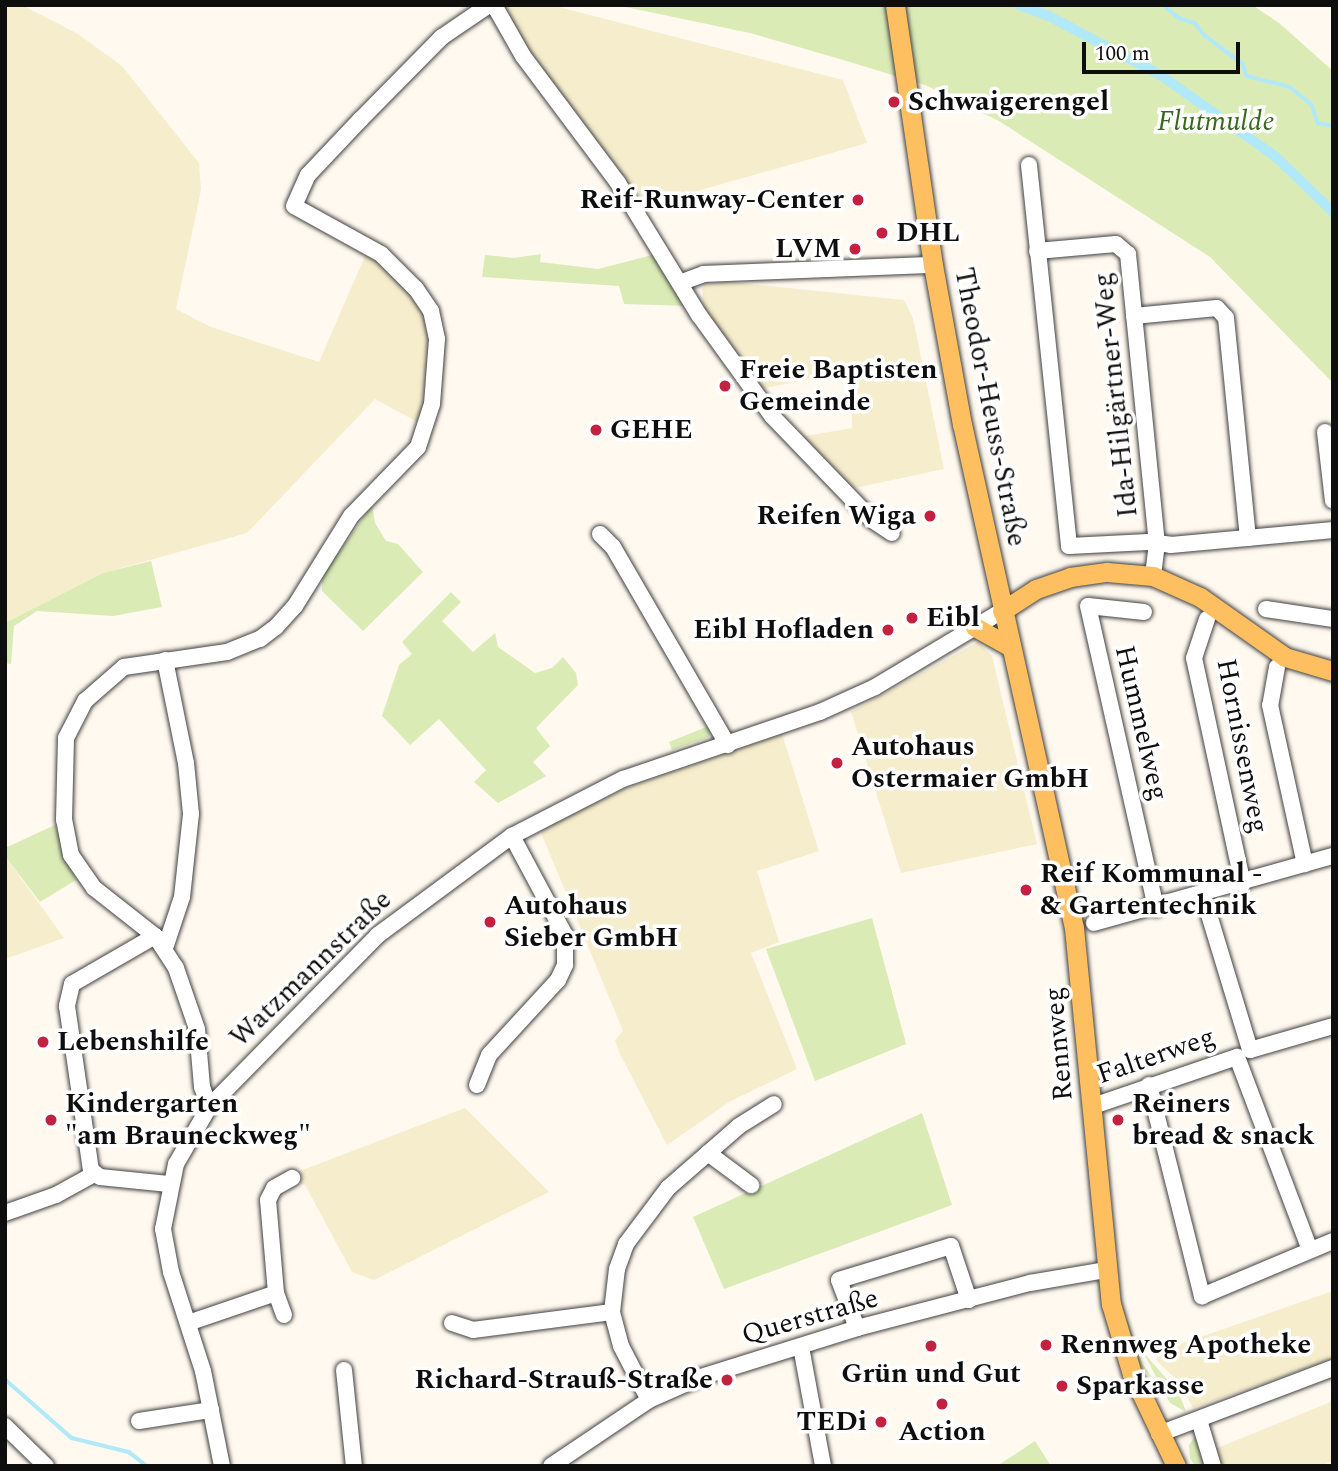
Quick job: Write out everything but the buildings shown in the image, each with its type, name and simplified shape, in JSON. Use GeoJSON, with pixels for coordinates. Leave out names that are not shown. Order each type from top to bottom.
{"type":"FeatureCollection","features":[{"type":"Feature","properties":{"kind":"main road","name":"Theodor-Heuss-Straße"},"geometry":{"type":"LineString","coordinates":[[895,5],[933,265],[1002,611]]}},
{"type":"Feature","properties":{"kind":"main road"},"geometry":{"type":"LineString","coordinates":[[993,567],[1009,582],[1036,589]]}},
{"type":"Feature","properties":{"kind":"main road"},"geometry":{"type":"LineString","coordinates":[[1002,611],[1036,589],[1085,575],[1153,576],[1200,597],[1285,657],[1333,671]]}},
{"type":"Feature","properties":{"kind":"main road","name":"Rennweg"},"geometry":{"type":"LineString","coordinates":[[1002,611],[1074,928],[1093,1106],[1105,1270],[1121,1345],[1159,1434],[1176,1466]]}},
{"type":"Feature","properties":{"kind":"main road"},"geometry":{"type":"LineString","coordinates":[[975,627],[1011,647]]}},
{"type":"Feature","properties":{"kind":"street"},"geometry":{"type":"LineString","coordinates":[[209,1107],[202,1087],[192,1008],[160,942],[94,888],[77,866],[65,831],[63,779],[66,738],[85,701],[124,667],[227,652],[260,639],[276,627],[295,606],[351,516],[418,447],[432,404],[437,339],[430,311],[416,289],[381,254],[294,206],[308,175],[369,111],[442,37],[489,5]]}},
{"type":"Feature","properties":{"kind":"street"},"geometry":{"type":"LineString","coordinates":[[494,5],[523,56],[618,183],[699,315],[772,416],[871,519],[892,533]]}},
{"type":"Feature","properties":{"kind":"street"},"geometry":{"type":"LineString","coordinates":[[1029,165],[1069,546],[1248,538],[1333,530]]}},
{"type":"Feature","properties":{"kind":"street","name":"Ida-Hilgärtner-Weg"},"geometry":{"type":"LineString","coordinates":[[1037,251],[1122,245],[1128,254],[1157,543],[1153,576]]}},
{"type":"Feature","properties":{"kind":"street"},"geometry":{"type":"LineString","coordinates":[[681,282],[704,274],[933,265]]}},
{"type":"Feature","properties":{"kind":"street"},"geometry":{"type":"LineString","coordinates":[[1134,316],[1217,308],[1226,318],[1248,538]]}},
{"type":"Feature","properties":{"kind":"street"},"geometry":{"type":"LineString","coordinates":[[1325,432],[1333,501]]}},
{"type":"Feature","properties":{"kind":"street"},"geometry":{"type":"LineString","coordinates":[[600,534],[613,547],[727,745]]}},
{"type":"Feature","properties":{"kind":"street","name":"Hummelweg"},"geometry":{"type":"LineString","coordinates":[[1144,612],[1087,606],[1156,908]]}},
{"type":"Feature","properties":{"kind":"street"},"geometry":{"type":"LineString","coordinates":[[1266,609],[1333,620]]}},
{"type":"Feature","properties":{"kind":"street","name":"Watzmannstraße"},"geometry":{"type":"LineString","coordinates":[[222,1466],[211,1410],[164,1243],[169,1184],[181,1150],[209,1107],[378,935],[512,836],[623,779],[727,745],[875,687],[1002,611]]}},
{"type":"Feature","properties":{"kind":"street","name":"Hornissenweg"},"geometry":{"type":"LineString","coordinates":[[1207,619],[1194,658],[1243,884]]}},
{"type":"Feature","properties":{"kind":"street"},"geometry":{"type":"LineString","coordinates":[[94,1174],[67,989],[160,942],[180,907],[191,814],[186,764],[165,660]]}},
{"type":"Feature","properties":{"kind":"street"},"geometry":{"type":"LineString","coordinates":[[1277,667],[1270,705],[1305,864]]}},
{"type":"Feature","properties":{"kind":"street"},"geometry":{"type":"LineString","coordinates":[[477,1085],[489,1055],[558,980],[565,965],[565,935],[512,836]]}},
{"type":"Feature","properties":{"kind":"street"},"geometry":{"type":"LineString","coordinates":[[1094,923],[1243,884],[1333,856]]}},
{"type":"Feature","properties":{"kind":"street"},"geometry":{"type":"LineString","coordinates":[[1203,895],[1243,1053],[1310,1250]]}},
{"type":"Feature","properties":{"kind":"street","name":"Falterweg"},"geometry":{"type":"LineString","coordinates":[[1093,1106],[1243,1053],[1333,1026]]}},
{"type":"Feature","properties":{"kind":"street"},"geometry":{"type":"LineString","coordinates":[[1149,1085],[1202,1296],[1333,1241]]}},
{"type":"Feature","properties":{"kind":"street"},"geometry":{"type":"LineString","coordinates":[[649,1400],[621,1346],[611,1312],[617,1269],[636,1224],[708,1153],[774,1104]]}},
{"type":"Feature","properties":{"kind":"street"},"geometry":{"type":"LineString","coordinates":[[708,1153],[751,1185]]}},
{"type":"Feature","properties":{"kind":"street"},"geometry":{"type":"LineString","coordinates":[[5,1213],[56,1195],[94,1174],[169,1184]]}},
{"type":"Feature","properties":{"kind":"street"},"geometry":{"type":"LineString","coordinates":[[284,1315],[276,1293],[268,1200],[274,1188],[292,1178]]}},
{"type":"Feature","properties":{"kind":"street"},"geometry":{"type":"LineString","coordinates":[[857,1328],[839,1280],[951,1247],[969,1300]]}},
{"type":"Feature","properties":{"kind":"street","name":"Querstraße"},"geometry":{"type":"LineString","coordinates":[[551,1466],[649,1400],[701,1377],[857,1328],[1105,1270]]}},
{"type":"Feature","properties":{"kind":"street"},"geometry":{"type":"LineString","coordinates":[[188,1322],[276,1293]]}},
{"type":"Feature","properties":{"kind":"street"},"geometry":{"type":"LineString","coordinates":[[452,1323],[473,1330],[611,1312]]}},
{"type":"Feature","properties":{"kind":"street"},"geometry":{"type":"LineString","coordinates":[[801,1347],[823,1466]]}},
{"type":"Feature","properties":{"kind":"street"},"geometry":{"type":"LineString","coordinates":[[1159,1434],[1333,1367]]}},
{"type":"Feature","properties":{"kind":"street"},"geometry":{"type":"LineString","coordinates":[[344,1370],[354,1466]]}},
{"type":"Feature","properties":{"kind":"street"},"geometry":{"type":"LineString","coordinates":[[139,1421],[211,1410]]}},
{"type":"Feature","properties":{"kind":"street"},"geometry":{"type":"LineString","coordinates":[[1199,1420],[1213,1466]]}},
{"type":"Feature","properties":{"kind":"street"},"geometry":{"type":"LineString","coordinates":[[5,1426],[46,1466]]}},
{"type":"Feature","properties":{"kind":"shaded area"},"geometry":{"type":"Polygon","coordinates":[[[5,5],[22,5],[78,34],[122,66],[199,163],[201,190],[176,309],[211,327],[319,362],[368,249],[412,290],[432,329],[423,425],[375,399],[247,533],[103,573],[5,623],[5,5]]]}},
{"type":"Feature","properties":{"kind":"shaded area"},"geometry":{"type":"Polygon","coordinates":[[[506,5],[551,5],[843,80],[867,143],[644,206],[524,48],[506,5]]]}},
{"type":"Feature","properties":{"kind":"shaded area"},"geometry":{"type":"Polygon","coordinates":[[[730,282],[904,300],[913,318],[944,469],[850,489],[800,437],[852,428],[852,371],[759,389],[704,309],[702,289],[706,284],[730,282]]]}},
{"type":"Feature","properties":{"kind":"shaded area"},"geometry":{"type":"Polygon","coordinates":[[[978,642],[992,656],[1037,844],[901,873],[851,712],[978,642]]]}},
{"type":"Feature","properties":{"kind":"shaded area"},"geometry":{"type":"Polygon","coordinates":[[[782,734],[819,851],[757,871],[779,942],[751,953],[797,1069],[729,1102],[667,1145],[619,1052],[615,1040],[623,1031],[540,830],[624,789],[782,734]]]}},
{"type":"Feature","properties":{"kind":"shaded area"},"geometry":{"type":"Polygon","coordinates":[[[5,856],[64,938],[5,959],[5,856]]]}},
{"type":"Feature","properties":{"kind":"shaded area"},"geometry":{"type":"Polygon","coordinates":[[[465,1108],[549,1192],[374,1280],[352,1272],[305,1185],[294,1181],[292,1174],[465,1108]]]}},
{"type":"Feature","properties":{"kind":"shaded area"},"geometry":{"type":"Polygon","coordinates":[[[1333,1291],[1333,1359],[1193,1408],[1181,1384],[1157,1361],[1157,1352],[1333,1291]]]}},
{"type":"Feature","properties":{"kind":"shaded area"},"geometry":{"type":"Polygon","coordinates":[[[1333,1401],[1333,1461],[1320,1466],[1221,1466],[1215,1449],[1333,1401]]]}},
{"type":"Feature","properties":{"kind":"green space","name":"Flutmulde"},"geometry":{"type":"Polygon","coordinates":[[[616,5],[1252,5],[1279,23],[1333,71],[1333,383],[1210,257],[999,121],[925,85],[840,59],[750,33],[616,5]]]}},
{"type":"Feature","properties":{"kind":"green space"},"geometry":{"type":"Polygon","coordinates":[[[541,254],[540,262],[598,269],[656,254],[688,306],[624,304],[619,286],[482,277],[485,255],[514,258],[541,254]]]}},
{"type":"Feature","properties":{"kind":"green space"},"geometry":{"type":"Polygon","coordinates":[[[372,505],[375,523],[386,541],[398,544],[423,572],[363,631],[322,591],[322,577],[372,505]]]}},
{"type":"Feature","properties":{"kind":"green space"},"geometry":{"type":"Polygon","coordinates":[[[151,561],[162,607],[113,616],[37,611],[14,626],[11,664],[5,663],[5,623],[103,573],[151,561]]]}},
{"type":"Feature","properties":{"kind":"green space"},"geometry":{"type":"Polygon","coordinates":[[[451,592],[461,602],[442,621],[473,652],[495,633],[498,647],[535,673],[552,668],[563,657],[576,673],[578,685],[536,728],[550,746],[533,762],[546,776],[498,803],[474,782],[486,770],[439,719],[410,745],[382,716],[399,665],[412,654],[402,642],[451,592]]]}},
{"type":"Feature","properties":{"kind":"green space"},"geometry":{"type":"Polygon","coordinates":[[[711,725],[709,737],[672,750],[669,742],[711,725]]]}},
{"type":"Feature","properties":{"kind":"green space"},"geometry":{"type":"Polygon","coordinates":[[[55,825],[76,880],[40,902],[5,856],[5,848],[55,825]]]}},
{"type":"Feature","properties":{"kind":"green space"},"geometry":{"type":"Polygon","coordinates":[[[872,918],[906,1044],[815,1081],[766,949],[872,918]]]}},
{"type":"Feature","properties":{"kind":"green space"},"geometry":{"type":"Polygon","coordinates":[[[922,1113],[952,1205],[724,1289],[693,1217],[922,1113]]]}},
{"type":"Feature","properties":{"kind":"green space"},"geometry":{"type":"Polygon","coordinates":[[[1120,1298],[1142,1363],[1155,1382],[1140,1365],[1120,1298]]]}},
{"type":"Feature","properties":{"kind":"green space"},"geometry":{"type":"Polygon","coordinates":[[[1143,1352],[1179,1393],[1186,1412],[1170,1403],[1143,1352]]]}},
{"type":"Feature","properties":{"kind":"green space"},"geometry":{"type":"Polygon","coordinates":[[[1196,1435],[1210,1466],[1195,1466],[1190,1458],[1189,1445],[1196,1435]]]}},
{"type":"Feature","properties":{"kind":"green space"},"geometry":{"type":"Polygon","coordinates":[[[1035,1441],[1051,1466],[997,1466],[1035,1441]]]}},
{"type":"Feature","properties":{"kind":"waterway","name":"Flutmulde"},"geometry":{"type":"LineString","coordinates":[[1019,5],[1049,16],[1162,76],[1276,157],[1333,212]]}},
{"type":"Feature","properties":{"kind":"waterway"},"geometry":{"type":"LineString","coordinates":[[1164,5],[1179,18],[1195,23],[1204,35],[1243,64],[1247,76],[1290,87],[1312,105],[1318,123],[1333,126]]}},
{"type":"Feature","properties":{"kind":"waterway"},"geometry":{"type":"LineString","coordinates":[[5,1379],[72,1438],[129,1452],[147,1466]]}},
{"type":"Feature","properties":{"kind":"place","name":"Schwaigerengel"},"geometry":{"type":"Point","coordinates":[894,102]}},
{"type":"Feature","properties":{"kind":"place","name":"Reif-Runway-Center"},"geometry":{"type":"Point","coordinates":[858,200]}},
{"type":"Feature","properties":{"kind":"place","name":"DHL"},"geometry":{"type":"Point","coordinates":[882,233]}},
{"type":"Feature","properties":{"kind":"place","name":"LVM"},"geometry":{"type":"Point","coordinates":[855,249]}},
{"type":"Feature","properties":{"kind":"place","name":"Freie Baptisten Gemeinde"},"geometry":{"type":"Point","coordinates":[725,386]}},
{"type":"Feature","properties":{"kind":"place","name":"GEHE"},"geometry":{"type":"Point","coordinates":[596,430]}},
{"type":"Feature","properties":{"kind":"place","name":"Reifen Wiga"},"geometry":{"type":"Point","coordinates":[930,516]}},
{"type":"Feature","properties":{"kind":"place","name":"Eibl"},"geometry":{"type":"Point","coordinates":[912,618]}},
{"type":"Feature","properties":{"kind":"place","name":"Eibl Hofladen"},"geometry":{"type":"Point","coordinates":[888,630]}},
{"type":"Feature","properties":{"kind":"place","name":"Autohaus Ostermaier GmbH"},"geometry":{"type":"Point","coordinates":[837,763]}},
{"type":"Feature","properties":{"kind":"place","name":"Reif Kommunal - & Gartentechnik"},"geometry":{"type":"Point","coordinates":[1026,890]}},
{"type":"Feature","properties":{"kind":"place","name":"Autohaus Sieber GmbH"},"geometry":{"type":"Point","coordinates":[490,922]}},
{"type":"Feature","properties":{"kind":"place","name":"Lebenshilfe"},"geometry":{"type":"Point","coordinates":[43,1042]}},
{"type":"Feature","properties":{"kind":"place","name":"Kindergarten \"am Brauneckweg\""},"geometry":{"type":"Point","coordinates":[51,1120]}},
{"type":"Feature","properties":{"kind":"place","name":"Reiners bread & snack"},"geometry":{"type":"Point","coordinates":[1118,1120]}},
{"type":"Feature","properties":{"kind":"place","name":"Rennweg Apotheke"},"geometry":{"type":"Point","coordinates":[1046,1345]}},
{"type":"Feature","properties":{"kind":"place","name":"Grün und Gut"},"geometry":{"type":"Point","coordinates":[931,1346]}},
{"type":"Feature","properties":{"kind":"place","name":"Richard-Strauß-Straße"},"geometry":{"type":"Point","coordinates":[727,1380]}},
{"type":"Feature","properties":{"kind":"place","name":"Sparkasse"},"geometry":{"type":"Point","coordinates":[1062,1386]}},
{"type":"Feature","properties":{"kind":"place","name":"Action"},"geometry":{"type":"Point","coordinates":[942,1404]}},
{"type":"Feature","properties":{"kind":"place","name":"TEDi"},"geometry":{"type":"Point","coordinates":[881,1422]}}]}
